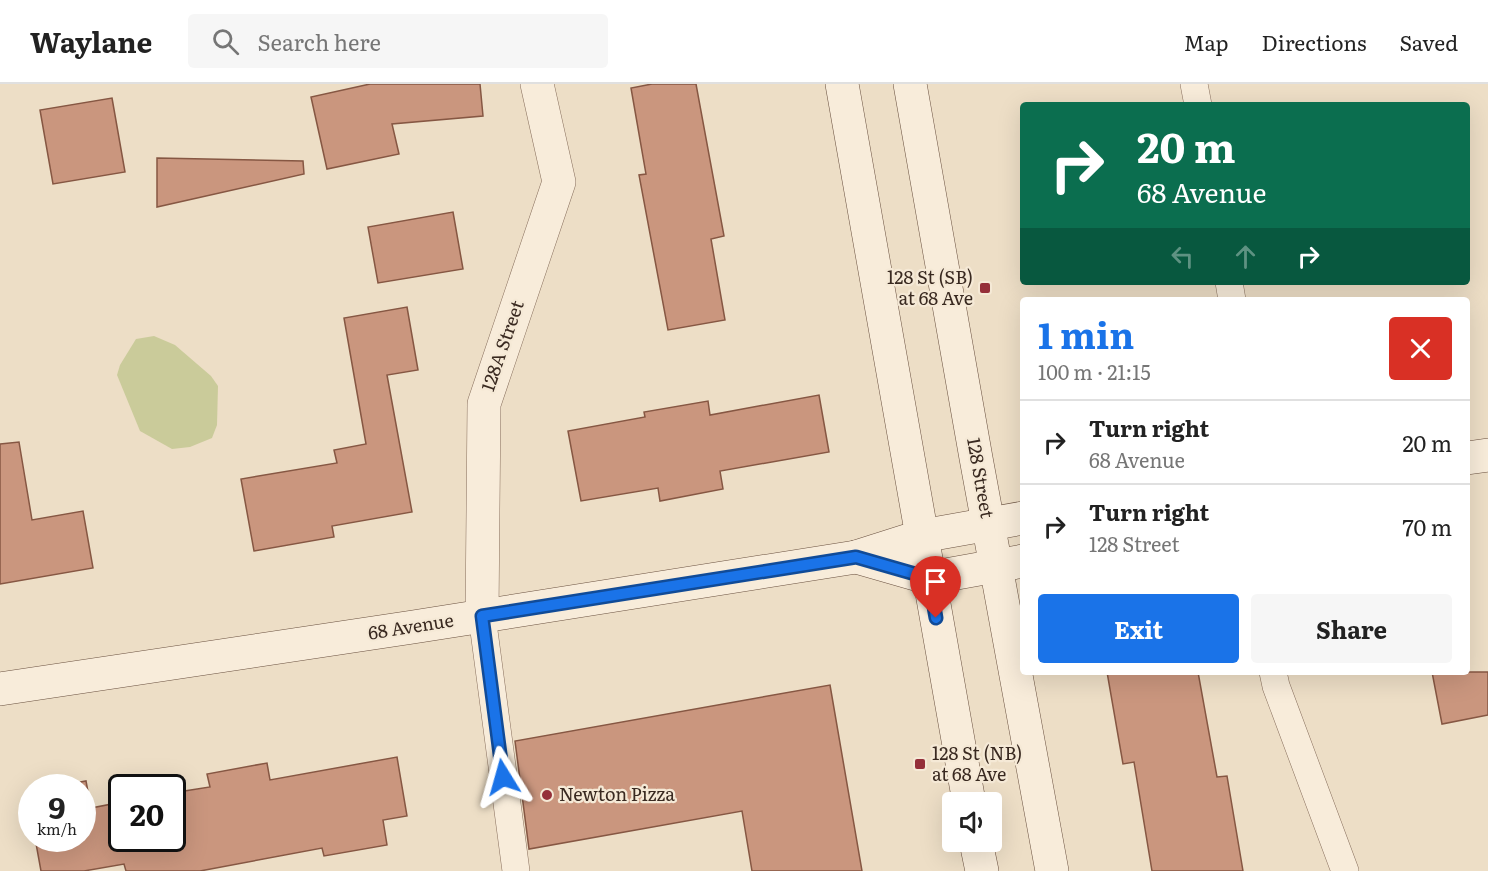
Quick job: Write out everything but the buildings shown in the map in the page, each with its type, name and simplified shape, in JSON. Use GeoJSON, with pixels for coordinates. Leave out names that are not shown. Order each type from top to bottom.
{"type":"FeatureCollection","features":[{"type":"Feature","properties":{"kind":"street","name":"128A Street"},"geometry":{"type":"LineString","coordinates":[[482,616],[484,404],[559,182],[537,84]]}},
{"type":"Feature","properties":{"kind":"street"},"geometry":{"type":"LineString","coordinates":[[842,84],[967,792]]}},
{"type":"Feature","properties":{"kind":"street","name":"128 Street"},"geometry":{"type":"LineString","coordinates":[[910,84],[988,524],[1009,563],[1020,642]]}},
{"type":"Feature","properties":{"kind":"street"},"geometry":{"type":"LineString","coordinates":[[1470,458],[1488,455]]}},
{"type":"Feature","properties":{"kind":"street","name":"68 Avenue"},"geometry":{"type":"LineString","coordinates":[[0,689],[856,557],[922,536],[1020,519]]}},
{"type":"Feature","properties":{"kind":"street","name":"68 Avenue"},"geometry":{"type":"LineString","coordinates":[[856,557],[929,578],[1009,563]]}},
{"type":"Feature","properties":{"kind":"street","name":"128 Street"},"geometry":{"type":"LineString","coordinates":[[1025,675],[1052,871]]}},
{"type":"Feature","properties":{"kind":"street"},"geometry":{"type":"LineString","coordinates":[[978,852],[982,871]]}},
{"type":"Feature","properties":{"kind":"lane"},"geometry":{"type":"LineString","coordinates":[[1194,84],[1197,102]]}},
{"type":"Feature","properties":{"kind":"lane"},"geometry":{"type":"LineString","coordinates":[[482,616],[516,871]]}},
{"type":"Feature","properties":{"kind":"lane"},"geometry":{"type":"LineString","coordinates":[[1274,675],[1345,871]]}},
{"type":"Feature","properties":{"kind":"green space"},"geometry":{"type":"Polygon","coordinates":[[[154,336],[175,345],[211,376],[218,386],[217,425],[212,438],[190,447],[172,449],[140,431],[117,375],[120,365],[136,339],[154,336]]]}},
{"type":"Feature","properties":{"kind":"place","name":"128 St (SB) at 68 Ave"},"geometry":{"type":"Point","coordinates":[985,288]}},
{"type":"Feature","properties":{"kind":"place","name":"128 St (NB) at 68 Ave"},"geometry":{"type":"Point","coordinates":[920,764]}},
{"type":"Feature","properties":{"kind":"place","name":"Newton Pizza"},"geometry":{"type":"Point","coordinates":[547,795]}},
{"type":"Feature","properties":{"kind":"route"},"geometry":{"type":"LineString","coordinates":[[503,777],[482,616],[856,557],[929,578],[936,618]]}}]}
